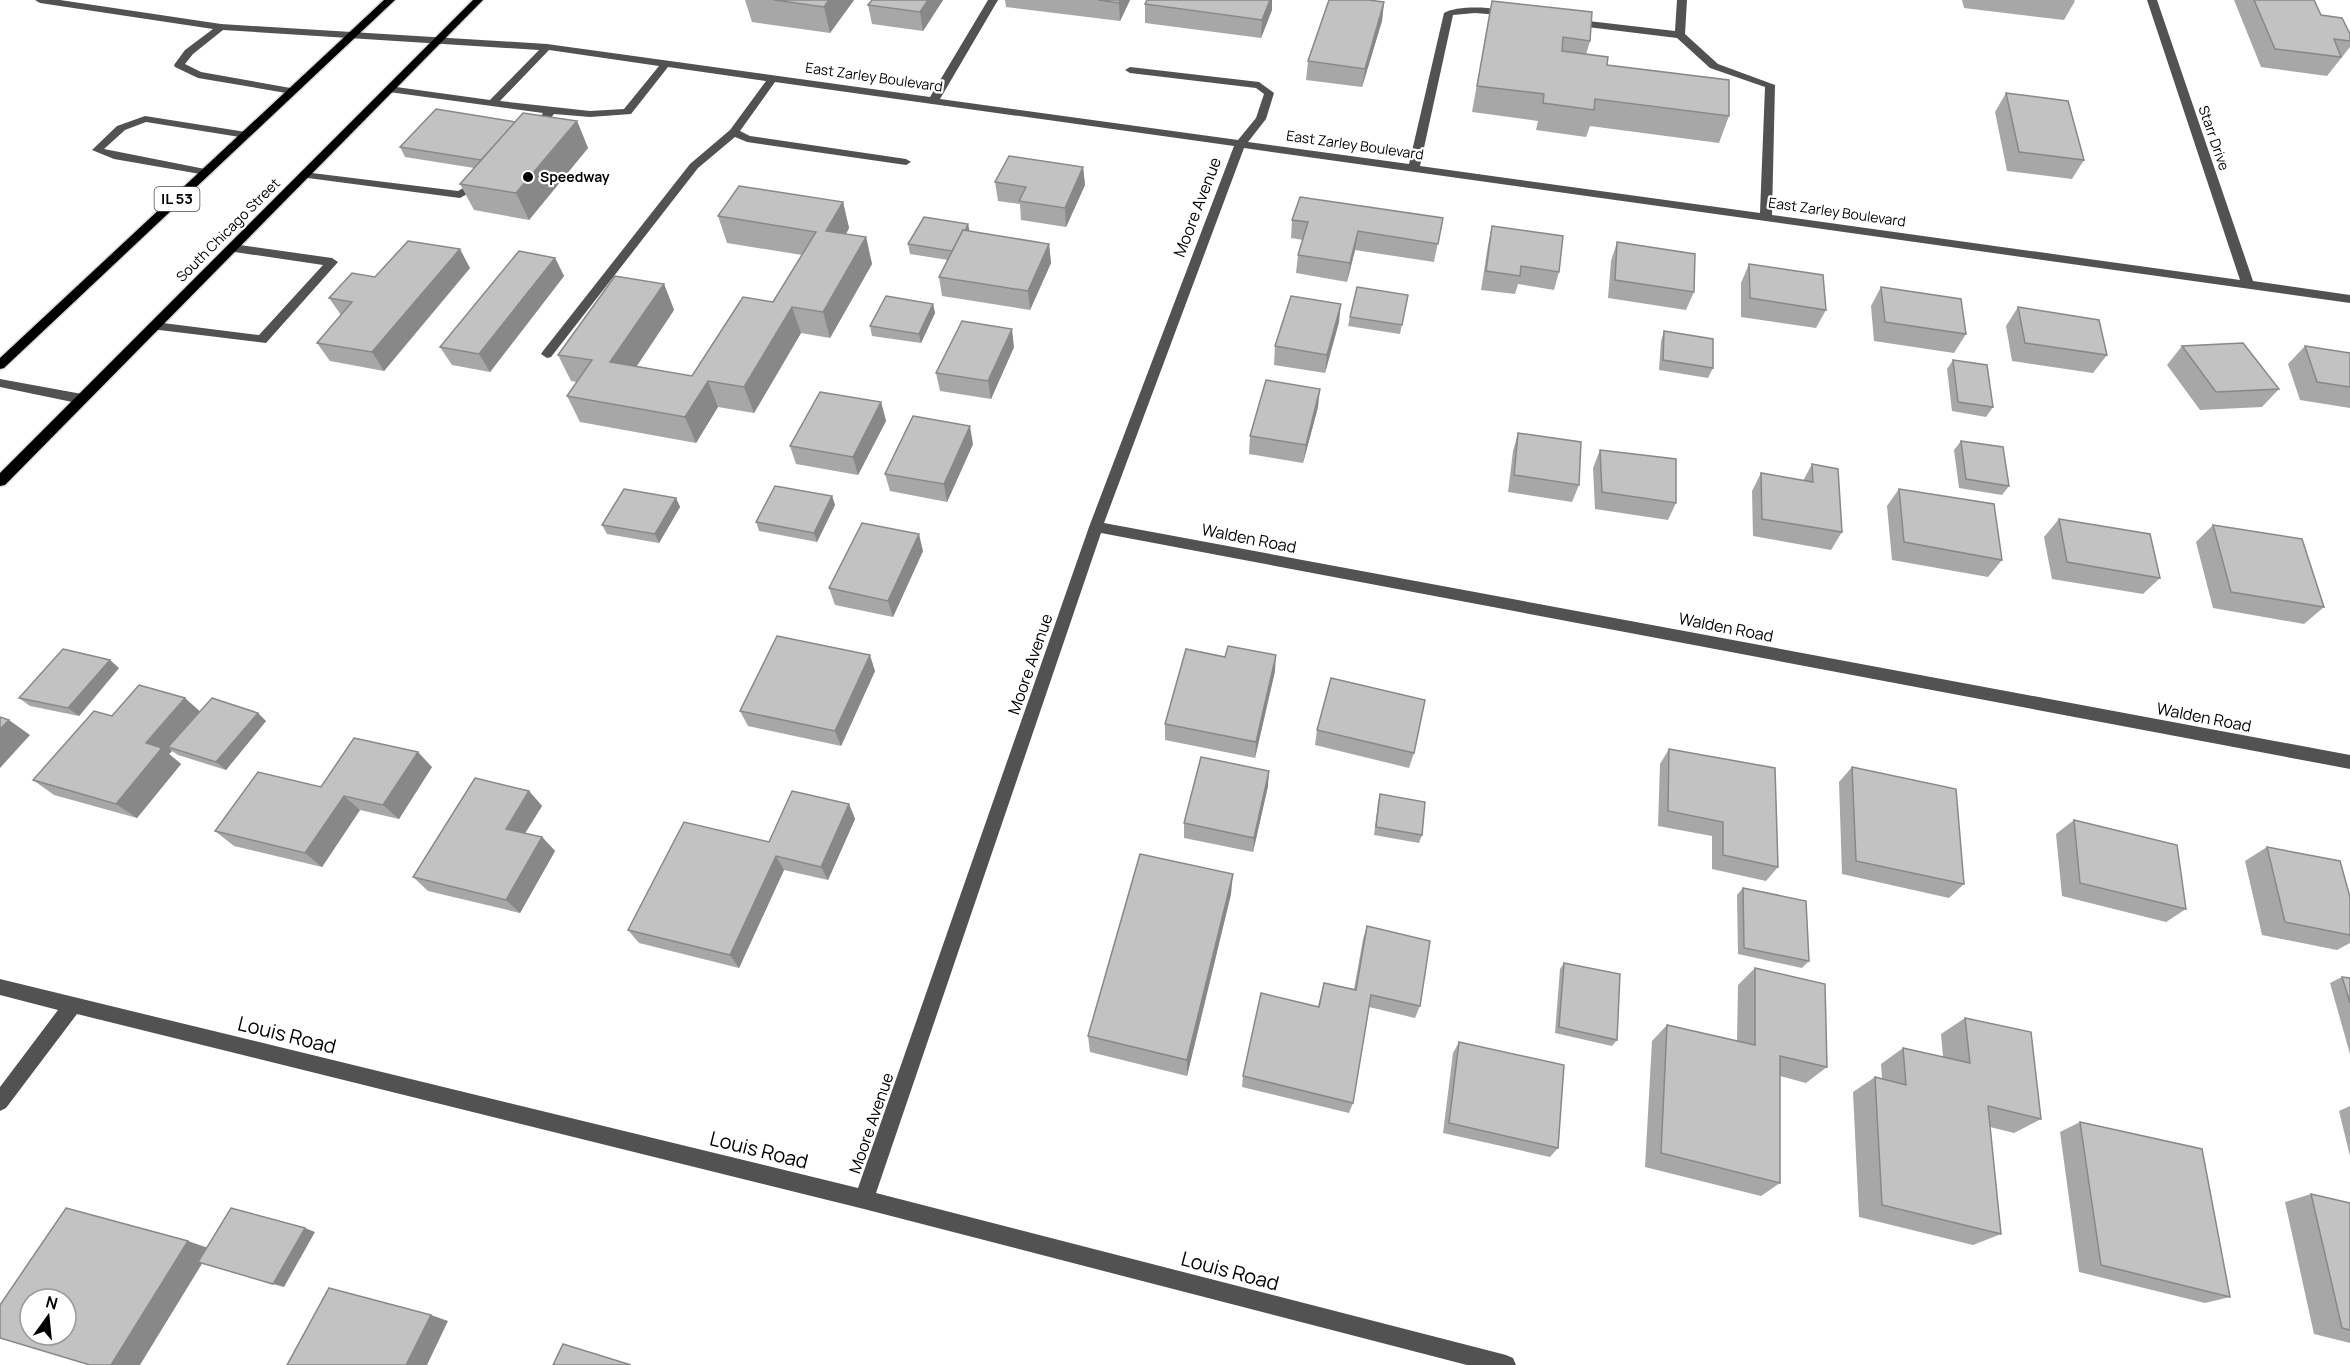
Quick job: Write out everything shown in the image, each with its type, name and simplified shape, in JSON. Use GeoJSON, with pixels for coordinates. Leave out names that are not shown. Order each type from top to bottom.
{"type":"FeatureCollection","features":[{"type":"Feature","properties":{"kind":"main road","name":"IL 53"},"geometry":{"type":"LineString","coordinates":[[0,365],[390,0]]}},
{"type":"Feature","properties":{"kind":"main road","name":"South Chicago Street"},"geometry":{"type":"LineString","coordinates":[[0,481],[478,0]]}},
{"type":"Feature","properties":{"kind":"street","name":"East Zarley Boulevard"},"geometry":{"type":"LineString","coordinates":[[40,0],[221,27],[355,33],[547,47],[2350,299]]}},
{"type":"Feature","properties":{"kind":"street"},"geometry":{"type":"LineString","coordinates":[[933,101],[993,0]]}},
{"type":"Feature","properties":{"kind":"street"},"geometry":{"type":"LineString","coordinates":[[1680,35],[1682,0]]}},
{"type":"Feature","properties":{"kind":"street","name":"Starr Drive"},"geometry":{"type":"LineString","coordinates":[[2151,0],[2248,285]]}},
{"type":"Feature","properties":{"kind":"street"},"geometry":{"type":"LineString","coordinates":[[1414,168],[1449,13],[1475,10],[1521,15]]}},
{"type":"Feature","properties":{"kind":"street"},"geometry":{"type":"LineString","coordinates":[[1555,20],[1680,35],[1714,66],[1770,85],[1766,218]]}},
{"type":"Feature","properties":{"kind":"street"},"geometry":{"type":"LineString","coordinates":[[221,27],[189,52],[180,65],[198,75],[292,91]]}},
{"type":"Feature","properties":{"kind":"street"},"geometry":{"type":"LineString","coordinates":[[492,103],[547,47]]}},
{"type":"Feature","properties":{"kind":"street"},"geometry":{"type":"LineString","coordinates":[[389,89],[551,111],[590,114],[627,112],[666,63]]}},
{"type":"Feature","properties":{"kind":"street"},"geometry":{"type":"LineString","coordinates":[[1130,70],[1259,85],[1269,93],[1261,119],[1239,144]]}},
{"type":"Feature","properties":{"kind":"street"},"geometry":{"type":"LineString","coordinates":[[547,354],[694,166],[734,132],[773,78]]}},
{"type":"Feature","properties":{"kind":"street"},"geometry":{"type":"LineString","coordinates":[[526,141],[551,111]]}},
{"type":"Feature","properties":{"kind":"street"},"geometry":{"type":"LineString","coordinates":[[206,172],[114,156],[97,150],[121,128],[145,119],[246,135]]}},
{"type":"Feature","properties":{"kind":"street"},"geometry":{"type":"LineString","coordinates":[[734,132],[747,139],[906,162]]}},
{"type":"Feature","properties":{"kind":"street","name":"Moore Avenue"},"geometry":{"type":"LineString","coordinates":[[864,1199],[1096,527],[1239,144]]}},
{"type":"Feature","properties":{"kind":"street"},"geometry":{"type":"LineString","coordinates":[[304,175],[460,195],[492,174]]}},
{"type":"Feature","properties":{"kind":"street"},"geometry":{"type":"LineString","coordinates":[[155,326],[262,340],[332,262],[232,248]]}},
{"type":"Feature","properties":{"kind":"street"},"geometry":{"type":"LineString","coordinates":[[0,383],[82,399]]}},
{"type":"Feature","properties":{"kind":"street","name":"Walden Road"},"geometry":{"type":"LineString","coordinates":[[1096,527],[2350,762]]}},
{"type":"Feature","properties":{"kind":"street","name":"Louis Road"},"geometry":{"type":"LineString","coordinates":[[0,987],[864,1199],[1506,1365]]}},
{"type":"Feature","properties":{"kind":"street"},"geometry":{"type":"LineString","coordinates":[[0,1102],[72,1006]]}},
{"type":"Feature","properties":{"kind":"building"},"geometry":{"type":"Polygon","coordinates":[[[774,0],[829,0],[824,7],[774,0]]]}},
{"type":"Feature","properties":{"kind":"building"},"geometry":{"type":"Polygon","coordinates":[[[872,0],[928,0],[920,12],[868,5],[872,0]]]}},
{"type":"Feature","properties":{"kind":"building"},"geometry":{"type":"Polygon","coordinates":[[[1098,0],[1120,0],[1119,3],[1098,0]]]}},
{"type":"Feature","properties":{"kind":"building"},"geometry":{"type":"Polygon","coordinates":[[[1147,0],[1270,0],[1262,20],[1145,4],[1147,0]]]}},
{"type":"Feature","properties":{"kind":"building"},"geometry":{"type":"Polygon","coordinates":[[[1329,0],[1384,2],[1365,69],[1308,61],[1329,0]]]}},
{"type":"Feature","properties":{"kind":"building"},"geometry":{"type":"Polygon","coordinates":[[[2254,0],[2314,0],[2321,15],[2342,18],[2350,34],[2350,41],[2334,39],[2341,57],[2275,49],[2254,0]]]}},
{"type":"Feature","properties":{"kind":"building"},"geometry":{"type":"Polygon","coordinates":[[[1492,1],[1592,12],[1590,41],[1563,37],[1562,51],[1608,57],[1607,65],[1729,80],[1729,116],[1595,99],[1594,110],[1543,103],[1544,94],[1477,86],[1492,1]]]}},
{"type":"Feature","properties":{"kind":"building"},"geometry":{"type":"Polygon","coordinates":[[[2006,93],[2068,101],[2084,160],[2019,152],[2006,93]]]}},
{"type":"Feature","properties":{"kind":"building"},"geometry":{"type":"Polygon","coordinates":[[[436,109],[516,122],[481,160],[400,147],[436,109]]]}},
{"type":"Feature","properties":{"kind":"building"},"geometry":{"type":"Polygon","coordinates":[[[523,113],[577,121],[516,193],[460,184],[523,113]]]}},
{"type":"Feature","properties":{"kind":"building"},"geometry":{"type":"Polygon","coordinates":[[[1009,156],[1083,167],[1065,208],[1019,201],[1026,187],[995,182],[1009,156]]]}},
{"type":"Feature","properties":{"kind":"building"},"geometry":{"type":"Polygon","coordinates":[[[739,186],[843,202],[826,231],[866,237],[823,312],[792,307],[744,387],[708,381],[685,417],[567,396],[592,360],[558,355],[615,276],[664,284],[610,362],[692,376],[743,297],[773,302],[816,232],[718,216],[739,186]]]}},
{"type":"Feature","properties":{"kind":"building"},"geometry":{"type":"Polygon","coordinates":[[[1300,197],[1443,218],[1438,244],[1358,231],[1350,263],[1298,255],[1308,222],[1292,220],[1300,197]]]}},
{"type":"Feature","properties":{"kind":"building"},"geometry":{"type":"Polygon","coordinates":[[[924,217],[968,224],[952,251],[908,244],[924,217]]]}},
{"type":"Feature","properties":{"kind":"building"},"geometry":{"type":"Polygon","coordinates":[[[1492,226],[1563,236],[1559,272],[1521,266],[1520,276],[1486,271],[1492,226]]]}},
{"type":"Feature","properties":{"kind":"building"},"geometry":{"type":"Polygon","coordinates":[[[963,230],[1049,244],[1028,291],[939,277],[963,230]]]}},
{"type":"Feature","properties":{"kind":"building"},"geometry":{"type":"Polygon","coordinates":[[[408,241],[460,249],[372,352],[317,343],[352,302],[329,298],[352,273],[375,277],[408,241]]]}},
{"type":"Feature","properties":{"kind":"building"},"geometry":{"type":"Polygon","coordinates":[[[1617,242],[1695,254],[1694,292],[1615,280],[1617,242]]]}},
{"type":"Feature","properties":{"kind":"building"},"geometry":{"type":"Polygon","coordinates":[[[519,251],[555,258],[479,354],[440,347],[519,251]]]}},
{"type":"Feature","properties":{"kind":"building"},"geometry":{"type":"Polygon","coordinates":[[[1749,264],[1823,275],[1826,310],[1750,298],[1749,264]]]}},
{"type":"Feature","properties":{"kind":"building"},"geometry":{"type":"Polygon","coordinates":[[[1357,287],[1408,295],[1402,325],[1350,317],[1357,287]]]}},
{"type":"Feature","properties":{"kind":"building"},"geometry":{"type":"Polygon","coordinates":[[[1881,287],[1961,299],[1966,334],[1885,322],[1881,287]]]}},
{"type":"Feature","properties":{"kind":"building"},"geometry":{"type":"Polygon","coordinates":[[[886,296],[933,304],[919,334],[870,326],[886,296]]]}},
{"type":"Feature","properties":{"kind":"building"},"geometry":{"type":"Polygon","coordinates":[[[1291,296],[1341,304],[1327,355],[1275,346],[1291,296]]]}},
{"type":"Feature","properties":{"kind":"building"},"geometry":{"type":"Polygon","coordinates":[[[2018,307],[2099,320],[2107,355],[2025,343],[2018,307]]]}},
{"type":"Feature","properties":{"kind":"building"},"geometry":{"type":"Polygon","coordinates":[[[962,321],[1012,329],[988,381],[936,373],[962,321]]]}},
{"type":"Feature","properties":{"kind":"building"},"geometry":{"type":"Polygon","coordinates":[[[1664,331],[1713,339],[1713,368],[1663,360],[1664,331]]]}},
{"type":"Feature","properties":{"kind":"building"},"geometry":{"type":"Polygon","coordinates":[[[2243,343],[2279,389],[2216,392],[2182,346],[2243,343]]]}},
{"type":"Feature","properties":{"kind":"building"},"geometry":{"type":"Polygon","coordinates":[[[2305,346],[2350,353],[2350,387],[2317,382],[2305,346]]]}},
{"type":"Feature","properties":{"kind":"building"},"geometry":{"type":"Polygon","coordinates":[[[1953,360],[1987,365],[1993,407],[1958,402],[1953,360]]]}},
{"type":"Feature","properties":{"kind":"building"},"geometry":{"type":"Polygon","coordinates":[[[1266,380],[1320,389],[1306,445],[1250,436],[1266,380]]]}},
{"type":"Feature","properties":{"kind":"building"},"geometry":{"type":"Polygon","coordinates":[[[820,392],[881,402],[853,457],[790,446],[820,392]]]}},
{"type":"Feature","properties":{"kind":"building"},"geometry":{"type":"Polygon","coordinates":[[[913,416],[970,426],[944,484],[885,474],[913,416]]]}},
{"type":"Feature","properties":{"kind":"building"},"geometry":{"type":"Polygon","coordinates":[[[1518,433],[1581,442],[1579,485],[1514,475],[1518,433]]]}},
{"type":"Feature","properties":{"kind":"building"},"geometry":{"type":"Polygon","coordinates":[[[1961,441],[2003,447],[2009,486],[1966,479],[1961,441]]]}},
{"type":"Feature","properties":{"kind":"building"},"geometry":{"type":"Polygon","coordinates":[[[1600,450],[1676,459],[1676,503],[1602,492],[1600,450]]]}},
{"type":"Feature","properties":{"kind":"building"},"geometry":{"type":"Polygon","coordinates":[[[1812,464],[1838,469],[1842,532],[1762,519],[1761,473],[1813,482],[1812,464]]]}},
{"type":"Feature","properties":{"kind":"building"},"geometry":{"type":"Polygon","coordinates":[[[775,486],[832,496],[814,533],[756,522],[775,486]]]}},
{"type":"Feature","properties":{"kind":"building"},"geometry":{"type":"Polygon","coordinates":[[[624,489],[676,498],[655,534],[602,525],[624,489]]]}},
{"type":"Feature","properties":{"kind":"building"},"geometry":{"type":"Polygon","coordinates":[[[1899,489],[1994,504],[2002,560],[1904,542],[1899,489]]]}},
{"type":"Feature","properties":{"kind":"building"},"geometry":{"type":"Polygon","coordinates":[[[2059,519],[2150,534],[2160,578],[2067,562],[2059,519]]]}},
{"type":"Feature","properties":{"kind":"building"},"geometry":{"type":"Polygon","coordinates":[[[862,523],[919,534],[888,601],[829,588],[862,523]]]}},
{"type":"Feature","properties":{"kind":"building"},"geometry":{"type":"Polygon","coordinates":[[[2213,525],[2302,539],[2324,607],[2231,592],[2213,525]]]}},
{"type":"Feature","properties":{"kind":"building"},"geometry":{"type":"Polygon","coordinates":[[[777,636],[870,655],[835,731],[740,711],[777,636]]]}},
{"type":"Feature","properties":{"kind":"building"},"geometry":{"type":"Polygon","coordinates":[[[1228,646],[1276,655],[1256,742],[1165,724],[1186,649],[1225,657],[1228,646]]]}},
{"type":"Feature","properties":{"kind":"building"},"geometry":{"type":"Polygon","coordinates":[[[63,649],[110,660],[68,708],[19,698],[63,649]]]}},
{"type":"Feature","properties":{"kind":"building"},"geometry":{"type":"Polygon","coordinates":[[[1331,678],[1425,700],[1414,753],[1317,730],[1331,678]]]}},
{"type":"Feature","properties":{"kind":"building"},"geometry":{"type":"Polygon","coordinates":[[[139,685],[185,698],[146,743],[162,748],[116,804],[33,780],[94,711],[112,716],[139,685]]]}},
{"type":"Feature","properties":{"kind":"building"},"geometry":{"type":"Polygon","coordinates":[[[212,698],[258,713],[216,762],[168,747],[212,698]]]}},
{"type":"Feature","properties":{"kind":"building"},"geometry":{"type":"Polygon","coordinates":[[[0,717],[9,720],[0,729],[0,717]]]}},
{"type":"Feature","properties":{"kind":"building"},"geometry":{"type":"Polygon","coordinates":[[[354,738],[418,752],[383,805],[344,796],[305,853],[215,831],[258,772],[321,787],[354,738]]]}},
{"type":"Feature","properties":{"kind":"building"},"geometry":{"type":"Polygon","coordinates":[[[1669,749],[1775,768],[1778,867],[1723,855],[1723,822],[1668,811],[1669,749]]]}},
{"type":"Feature","properties":{"kind":"building"},"geometry":{"type":"Polygon","coordinates":[[[1201,757],[1269,771],[1254,838],[1184,823],[1201,757]]]}},
{"type":"Feature","properties":{"kind":"building"},"geometry":{"type":"Polygon","coordinates":[[[1852,767],[1956,789],[1964,884],[1856,861],[1852,767]]]}},
{"type":"Feature","properties":{"kind":"building"},"geometry":{"type":"Polygon","coordinates":[[[475,778],[529,791],[506,829],[542,837],[506,900],[413,877],[475,778]]]}},
{"type":"Feature","properties":{"kind":"building"},"geometry":{"type":"Polygon","coordinates":[[[792,791],[849,804],[821,867],[776,856],[730,955],[628,930],[684,822],[769,842],[792,791]]]}},
{"type":"Feature","properties":{"kind":"building"},"geometry":{"type":"Polygon","coordinates":[[[1380,794],[1425,802],[1422,835],[1376,827],[1380,794]]]}},
{"type":"Feature","properties":{"kind":"building"},"geometry":{"type":"Polygon","coordinates":[[[2074,820],[2177,845],[2186,909],[2080,883],[2074,820]]]}},
{"type":"Feature","properties":{"kind":"building"},"geometry":{"type":"Polygon","coordinates":[[[2267,847],[2340,861],[2350,897],[2350,935],[2285,922],[2267,847]]]}},
{"type":"Feature","properties":{"kind":"building"},"geometry":{"type":"Polygon","coordinates":[[[1140,854],[1233,874],[1187,1060],[1088,1036],[1140,854]]]}},
{"type":"Feature","properties":{"kind":"building"},"geometry":{"type":"Polygon","coordinates":[[[1743,888],[1806,901],[1809,961],[1744,948],[1743,888]]]}},
{"type":"Feature","properties":{"kind":"building"},"geometry":{"type":"Polygon","coordinates":[[[1367,926],[1430,941],[1420,1006],[1371,995],[1353,1103],[1243,1076],[1261,993],[1319,1007],[1324,983],[1356,990],[1367,926]]]}},
{"type":"Feature","properties":{"kind":"building"},"geometry":{"type":"Polygon","coordinates":[[[1564,963],[1620,974],[1617,1040],[1559,1027],[1564,963]]]}},
{"type":"Feature","properties":{"kind":"building"},"geometry":{"type":"Polygon","coordinates":[[[1755,968],[1825,984],[1827,1067],[1780,1056],[1780,1183],[1661,1153],[1667,1025],[1755,1045],[1755,968]]]}},
{"type":"Feature","properties":{"kind":"building"},"geometry":{"type":"Polygon","coordinates":[[[2342,977],[2350,978],[2350,1003],[2342,977]]]}},
{"type":"Feature","properties":{"kind":"building"},"geometry":{"type":"Polygon","coordinates":[[[1965,1018],[2031,1032],[2041,1119],[1988,1106],[2001,1234],[1882,1205],[1875,1077],[1906,1085],[1903,1048],[1970,1063],[1965,1018]]]}},
{"type":"Feature","properties":{"kind":"building"},"geometry":{"type":"Polygon","coordinates":[[[1459,1042],[1564,1065],[1558,1148],[1449,1123],[1459,1042]]]}},
{"type":"Feature","properties":{"kind":"building"},"geometry":{"type":"Polygon","coordinates":[[[2080,1122],[2202,1149],[2230,1297],[2101,1265],[2080,1122]]]}},
{"type":"Feature","properties":{"kind":"building"},"geometry":{"type":"Polygon","coordinates":[[[2311,1194],[2350,1203],[2350,1330],[2342,1328],[2311,1194]]]}},
{"type":"Feature","properties":{"kind":"building"},"geometry":{"type":"Polygon","coordinates":[[[66,1208],[188,1241],[111,1365],[90,1365],[30,1347],[78,1347],[78,1287],[18,1287],[18,1343],[0,1338],[0,1305],[66,1208]]]}},
{"type":"Feature","properties":{"kind":"building"},"geometry":{"type":"Polygon","coordinates":[[[231,1208],[305,1228],[273,1284],[198,1262],[231,1208]]]}},
{"type":"Feature","properties":{"kind":"building"},"geometry":{"type":"Polygon","coordinates":[[[329,1288],[431,1315],[406,1365],[287,1365],[329,1288]]]}},
{"type":"Feature","properties":{"kind":"building"},"geometry":{"type":"Polygon","coordinates":[[[563,1344],[631,1365],[553,1365],[563,1344]]]}},
{"type":"Feature","properties":{"kind":"place","name":"Speedway"},"geometry":{"type":"Point","coordinates":[528,177]}}]}
